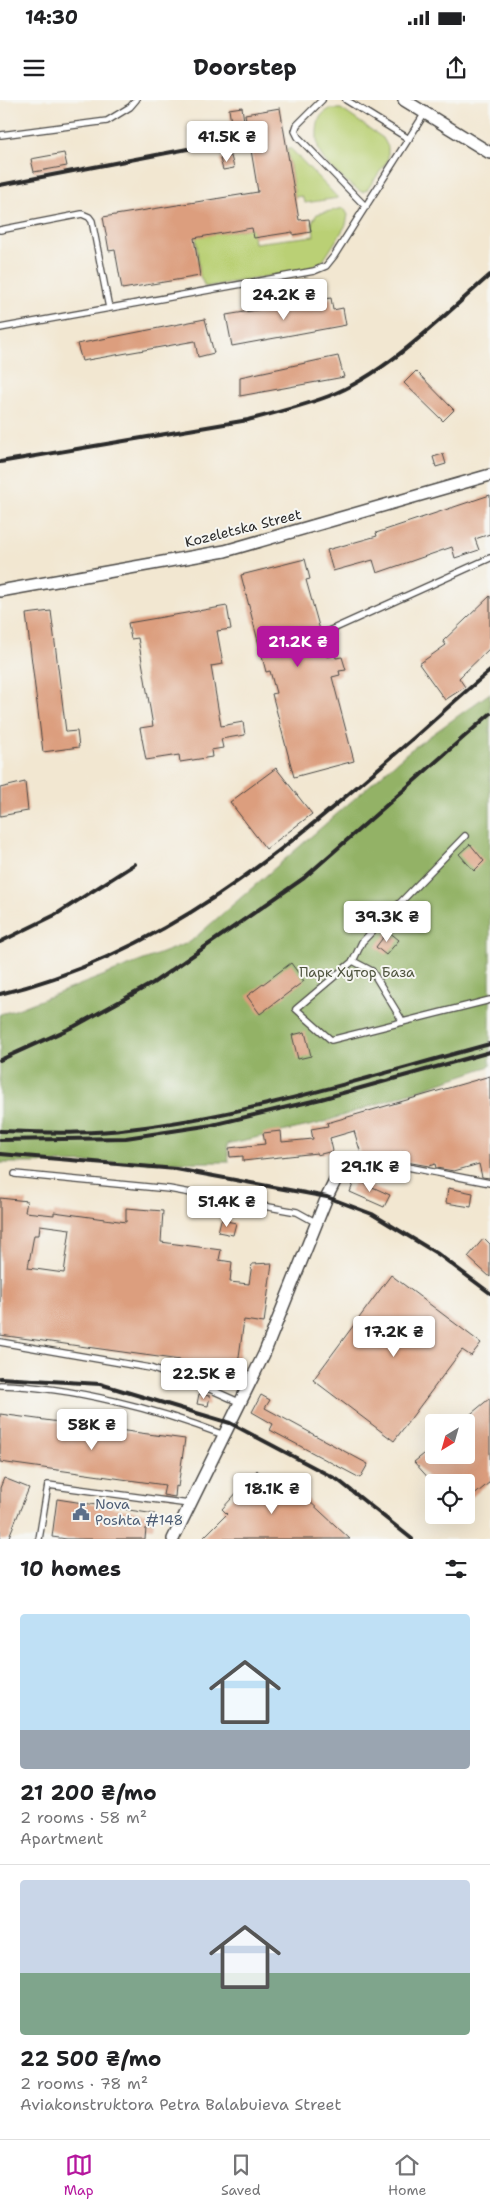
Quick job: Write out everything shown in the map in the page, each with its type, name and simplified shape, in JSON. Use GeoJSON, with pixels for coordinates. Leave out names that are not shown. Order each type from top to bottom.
{"type":"FeatureCollection","features":[{"type":"Feature","properties":{"kind":"street"},"geometry":{"type":"LineString","coordinates":[[404,100],[490,153]]}},
{"type":"Feature","properties":{"kind":"street","name":"Kozeletska Street"},"geometry":{"type":"LineString","coordinates":[[0,591],[225,551],[490,475]]}},
{"type":"Feature","properties":{"kind":"street"},"geometry":{"type":"LineString","coordinates":[[173,1539],[241,1403],[281,1315],[336,1179],[348,1165]]}},
{"type":"Feature","properties":{"kind":"lane"},"geometry":{"type":"LineString","coordinates":[[1,135],[106,121],[130,107],[136,100]]}},
{"type":"Feature","properties":{"kind":"lane"},"geometry":{"type":"LineString","coordinates":[[322,100],[297,125],[295,131],[298,137],[366,207]]}},
{"type":"Feature","properties":{"kind":"lane"},"geometry":{"type":"LineString","coordinates":[[346,100],[410,139]]}},
{"type":"Feature","properties":{"kind":"lane"},"geometry":{"type":"LineString","coordinates":[[0,328],[314,271],[326,266],[410,139],[425,113]]}},
{"type":"Feature","properties":{"kind":"lane"},"geometry":{"type":"LineString","coordinates":[[0,230],[82,214],[89,217],[92,221],[109,308]]}},
{"type":"Feature","properties":{"kind":"lane"},"geometry":{"type":"LineString","coordinates":[[322,634],[490,558]]}},
{"type":"Feature","properties":{"kind":"lane"},"geometry":{"type":"LineString","coordinates":[[465,836],[362,942],[353,960],[296,1009],[331,1040],[490,1000]]}},
{"type":"Feature","properties":{"kind":"lane"},"geometry":{"type":"LineString","coordinates":[[353,960],[372,971],[403,1022]]}},
{"type":"Feature","properties":{"kind":"lane"},"geometry":{"type":"LineString","coordinates":[[348,1165],[392,1164],[490,1183]]}},
{"type":"Feature","properties":{"kind":"lane"},"geometry":{"type":"LineString","coordinates":[[15,1174],[169,1189],[297,1212],[317,1223]]}},
{"type":"Feature","properties":{"kind":"lane"},"geometry":{"type":"LineString","coordinates":[[0,1342],[150,1368],[212,1390],[241,1403]]}},
{"type":"Feature","properties":{"kind":"lane"},"geometry":{"type":"LineString","coordinates":[[0,1384],[25,1385],[151,1411],[224,1435]]}},
{"type":"Feature","properties":{"kind":"lane"},"geometry":{"type":"LineString","coordinates":[[39,1539],[48,1485],[189,1504]]}},
{"type":"Feature","properties":{"kind":"green space"},"geometry":{"type":"Polygon","coordinates":[[[330,109],[341,109],[383,138],[388,147],[388,160],[367,190],[362,192],[346,181],[328,165],[319,152],[317,138],[318,123],[322,115],[330,109]]]}},
{"type":"Feature","properties":{"kind":"green space"},"geometry":{"type":"Polygon","coordinates":[[[287,148],[291,149],[338,198],[305,203],[302,196],[295,197],[287,148]]]}},
{"type":"Feature","properties":{"kind":"green space"},"geometry":{"type":"Polygon","coordinates":[[[344,208],[348,215],[346,225],[323,261],[305,270],[205,287],[200,276],[196,237],[252,228],[254,243],[314,236],[312,222],[317,214],[344,208]]]}},
{"type":"Feature","properties":{"kind":"green space","name":"Парк Хутор База"},"geometry":{"type":"Polygon","coordinates":[[[490,693],[490,1066],[318,1124],[227,1144],[229,1162],[0,1163],[0,1014],[15,1010],[190,942],[409,751],[490,693]]]}},
{"type":"Feature","properties":{"kind":"building"},"geometry":{"type":"Polygon","coordinates":[[[242,107],[244,121],[231,123],[229,109],[242,107]]]}},
{"type":"Feature","properties":{"kind":"building"},"geometry":{"type":"Polygon","coordinates":[[[280,108],[299,220],[309,219],[311,232],[293,235],[293,232],[254,238],[252,228],[194,238],[200,276],[122,289],[115,250],[109,251],[103,217],[258,192],[245,114],[280,108]]]}},
{"type":"Feature","properties":{"kind":"building"},"geometry":{"type":"Polygon","coordinates":[[[64,153],[67,166],[34,172],[31,159],[64,153]]]}},
{"type":"Feature","properties":{"kind":"building"},"geometry":{"type":"Polygon","coordinates":[[[231,156],[234,168],[223,170],[220,159],[231,156]]]}},
{"type":"Feature","properties":{"kind":"building"},"geometry":{"type":"Polygon","coordinates":[[[331,298],[333,310],[343,308],[346,325],[232,346],[226,315],[331,298]]]}},
{"type":"Feature","properties":{"kind":"building"},"geometry":{"type":"Polygon","coordinates":[[[205,319],[214,353],[198,357],[195,341],[82,361],[77,344],[205,319]]]}},
{"type":"Feature","properties":{"kind":"building"},"geometry":{"type":"Polygon","coordinates":[[[338,356],[344,377],[240,396],[240,377],[338,356]]]}},
{"type":"Feature","properties":{"kind":"building"},"geometry":{"type":"Polygon","coordinates":[[[416,371],[454,410],[443,421],[404,383],[416,371]]]}},
{"type":"Feature","properties":{"kind":"building"},"geometry":{"type":"Polygon","coordinates":[[[443,454],[446,464],[436,467],[433,457],[443,454]]]}},
{"type":"Feature","properties":{"kind":"building"},"geometry":{"type":"Polygon","coordinates":[[[490,495],[490,534],[475,539],[479,550],[455,558],[452,547],[377,573],[373,560],[333,571],[327,550],[377,536],[376,533],[490,495]]]}},
{"type":"Feature","properties":{"kind":"building"},"geometry":{"type":"Polygon","coordinates":[[[305,559],[310,579],[306,580],[320,630],[318,635],[322,639],[327,657],[335,655],[336,658],[342,657],[346,670],[339,671],[340,675],[332,677],[354,761],[294,777],[272,694],[276,693],[270,671],[266,672],[241,575],[305,559]]]}},
{"type":"Feature","properties":{"kind":"building"},"geometry":{"type":"Polygon","coordinates":[[[490,596],[490,648],[459,678],[465,687],[445,700],[419,664],[446,645],[443,641],[490,596]]]}},
{"type":"Feature","properties":{"kind":"building"},"geometry":{"type":"Polygon","coordinates":[[[227,606],[231,629],[217,631],[223,664],[211,666],[221,726],[243,722],[245,735],[221,739],[223,748],[211,750],[212,757],[180,762],[179,755],[146,760],[140,728],[153,726],[138,638],[131,639],[128,623],[227,606]]]}},
{"type":"Feature","properties":{"kind":"building"},"geometry":{"type":"Polygon","coordinates":[[[51,611],[66,732],[77,731],[79,747],[43,752],[26,614],[51,611]]]}},
{"type":"Feature","properties":{"kind":"building"},"geometry":{"type":"Polygon","coordinates":[[[276,768],[312,814],[266,849],[230,802],[276,768]]]}},
{"type":"Feature","properties":{"kind":"building"},"geometry":{"type":"Polygon","coordinates":[[[25,782],[28,811],[0,816],[0,788],[25,782]]]}},
{"type":"Feature","properties":{"kind":"building"},"geometry":{"type":"Polygon","coordinates":[[[470,844],[484,861],[474,871],[459,854],[470,844]]]}},
{"type":"Feature","properties":{"kind":"building"},"geometry":{"type":"Polygon","coordinates":[[[388,931],[399,940],[386,955],[376,947],[388,931]]]}},
{"type":"Feature","properties":{"kind":"building"},"geometry":{"type":"Polygon","coordinates":[[[291,963],[304,981],[260,1014],[247,996],[291,963]]]}},
{"type":"Feature","properties":{"kind":"building"},"geometry":{"type":"Polygon","coordinates":[[[305,1032],[311,1056],[298,1059],[292,1035],[305,1032]]]}},
{"type":"Feature","properties":{"kind":"building"},"geometry":{"type":"Polygon","coordinates":[[[490,1076],[490,1178],[482,1177],[479,1164],[454,1171],[436,1168],[435,1164],[429,1166],[406,1162],[403,1152],[378,1160],[363,1160],[354,1131],[330,1138],[333,1151],[317,1155],[317,1153],[243,1161],[243,1156],[230,1157],[229,1148],[265,1144],[263,1133],[281,1131],[282,1142],[313,1139],[311,1129],[328,1126],[327,1123],[490,1076]]]}},
{"type":"Feature","properties":{"kind":"building"},"geometry":{"type":"Polygon","coordinates":[[[355,1179],[390,1195],[384,1207],[350,1192],[355,1179]]]}},
{"type":"Feature","properties":{"kind":"building"},"geometry":{"type":"Polygon","coordinates":[[[448,1188],[473,1193],[471,1207],[446,1203],[448,1188]]]}},
{"type":"Feature","properties":{"kind":"building"},"geometry":{"type":"Polygon","coordinates":[[[0,1198],[27,1201],[25,1212],[54,1215],[54,1212],[126,1222],[126,1208],[163,1211],[161,1242],[221,1250],[219,1260],[232,1262],[230,1282],[249,1284],[252,1264],[272,1263],[264,1323],[244,1320],[236,1379],[179,1371],[180,1360],[0,1335],[0,1198]],[[40,1225],[39,1235],[34,1235],[28,1268],[64,1273],[70,1229],[40,1225]]]}},
{"type":"Feature","properties":{"kind":"building"},"geometry":{"type":"Polygon","coordinates":[[[221,1220],[236,1223],[233,1235],[218,1232],[221,1220]]]}},
{"type":"Feature","properties":{"kind":"building"},"geometry":{"type":"Polygon","coordinates":[[[484,1238],[490,1244],[490,1277],[468,1257],[484,1238]]]}},
{"type":"Feature","properties":{"kind":"building"},"geometry":{"type":"Polygon","coordinates":[[[391,1275],[481,1343],[471,1356],[462,1350],[394,1441],[313,1380],[391,1275]]]}},
{"type":"Feature","properties":{"kind":"building"},"geometry":{"type":"Polygon","coordinates":[[[199,1394],[210,1396],[208,1406],[197,1404],[199,1394]]]}},
{"type":"Feature","properties":{"kind":"building"},"geometry":{"type":"Polygon","coordinates":[[[261,1395],[270,1400],[265,1408],[368,1464],[360,1478],[270,1430],[273,1424],[252,1412],[261,1395]]]}},
{"type":"Feature","properties":{"kind":"building"},"geometry":{"type":"Polygon","coordinates":[[[490,1398],[490,1482],[475,1494],[475,1474],[425,1474],[414,1462],[425,1453],[425,1464],[475,1464],[475,1414],[471,1414],[490,1398]]]}},
{"type":"Feature","properties":{"kind":"building"},"geometry":{"type":"Polygon","coordinates":[[[0,1414],[185,1439],[175,1497],[163,1495],[165,1485],[0,1462],[0,1414]]]}},
{"type":"Feature","properties":{"kind":"building"},"geometry":{"type":"Polygon","coordinates":[[[257,1470],[283,1495],[292,1485],[350,1539],[202,1539],[227,1514],[222,1509],[257,1470]]]}},
{"type":"Feature","properties":{"kind":"building"},"geometry":{"type":"Polygon","coordinates":[[[4,1478],[29,1488],[8,1539],[0,1539],[0,1488],[4,1478]]]}},
{"type":"Feature","properties":{"kind":"building"},"geometry":{"type":"Polygon","coordinates":[[[57,1499],[155,1514],[153,1528],[146,1528],[145,1539],[67,1539],[52,1537],[57,1499]]]}},
{"type":"Feature","properties":{"kind":"railway"},"geometry":{"type":"LineString","coordinates":[[0,185],[224,142]]}},
{"type":"Feature","properties":{"kind":"railway"},"geometry":{"type":"LineString","coordinates":[[0,462],[248,420],[329,396],[351,386],[393,359],[434,326],[490,275]]}},
{"type":"Feature","properties":{"kind":"railway"},"geometry":{"type":"LineString","coordinates":[[0,994],[61,976],[118,952],[172,923],[224,891],[321,817],[490,671]]}},
{"type":"Feature","properties":{"kind":"railway"},"geometry":{"type":"LineString","coordinates":[[0,1060],[75,1026],[153,983],[304,878],[490,714]]}},
{"type":"Feature","properties":{"kind":"railway"},"geometry":{"type":"LineString","coordinates":[[0,942],[55,915],[135,864]]}},
{"type":"Feature","properties":{"kind":"railway"},"geometry":{"type":"LineString","coordinates":[[0,1131],[97,1132],[175,1123],[311,1093],[490,1044]]}},
{"type":"Feature","properties":{"kind":"railway"},"geometry":{"type":"LineString","coordinates":[[0,1140],[126,1138],[212,1125],[321,1099],[490,1052]]}},
{"type":"Feature","properties":{"kind":"railway"},"geometry":{"type":"LineString","coordinates":[[0,1154],[176,1169],[327,1197],[372,1214],[438,1254],[490,1293]]}},
{"type":"Feature","properties":{"kind":"railway"},"geometry":{"type":"LineString","coordinates":[[0,1378],[100,1384],[230,1423],[338,1480],[412,1539]]}},
{"type":"Feature","properties":{"kind":"place","name":"Nova Poshta #148"},"geometry":{"type":"Point","coordinates":[81,1512]}}]}
